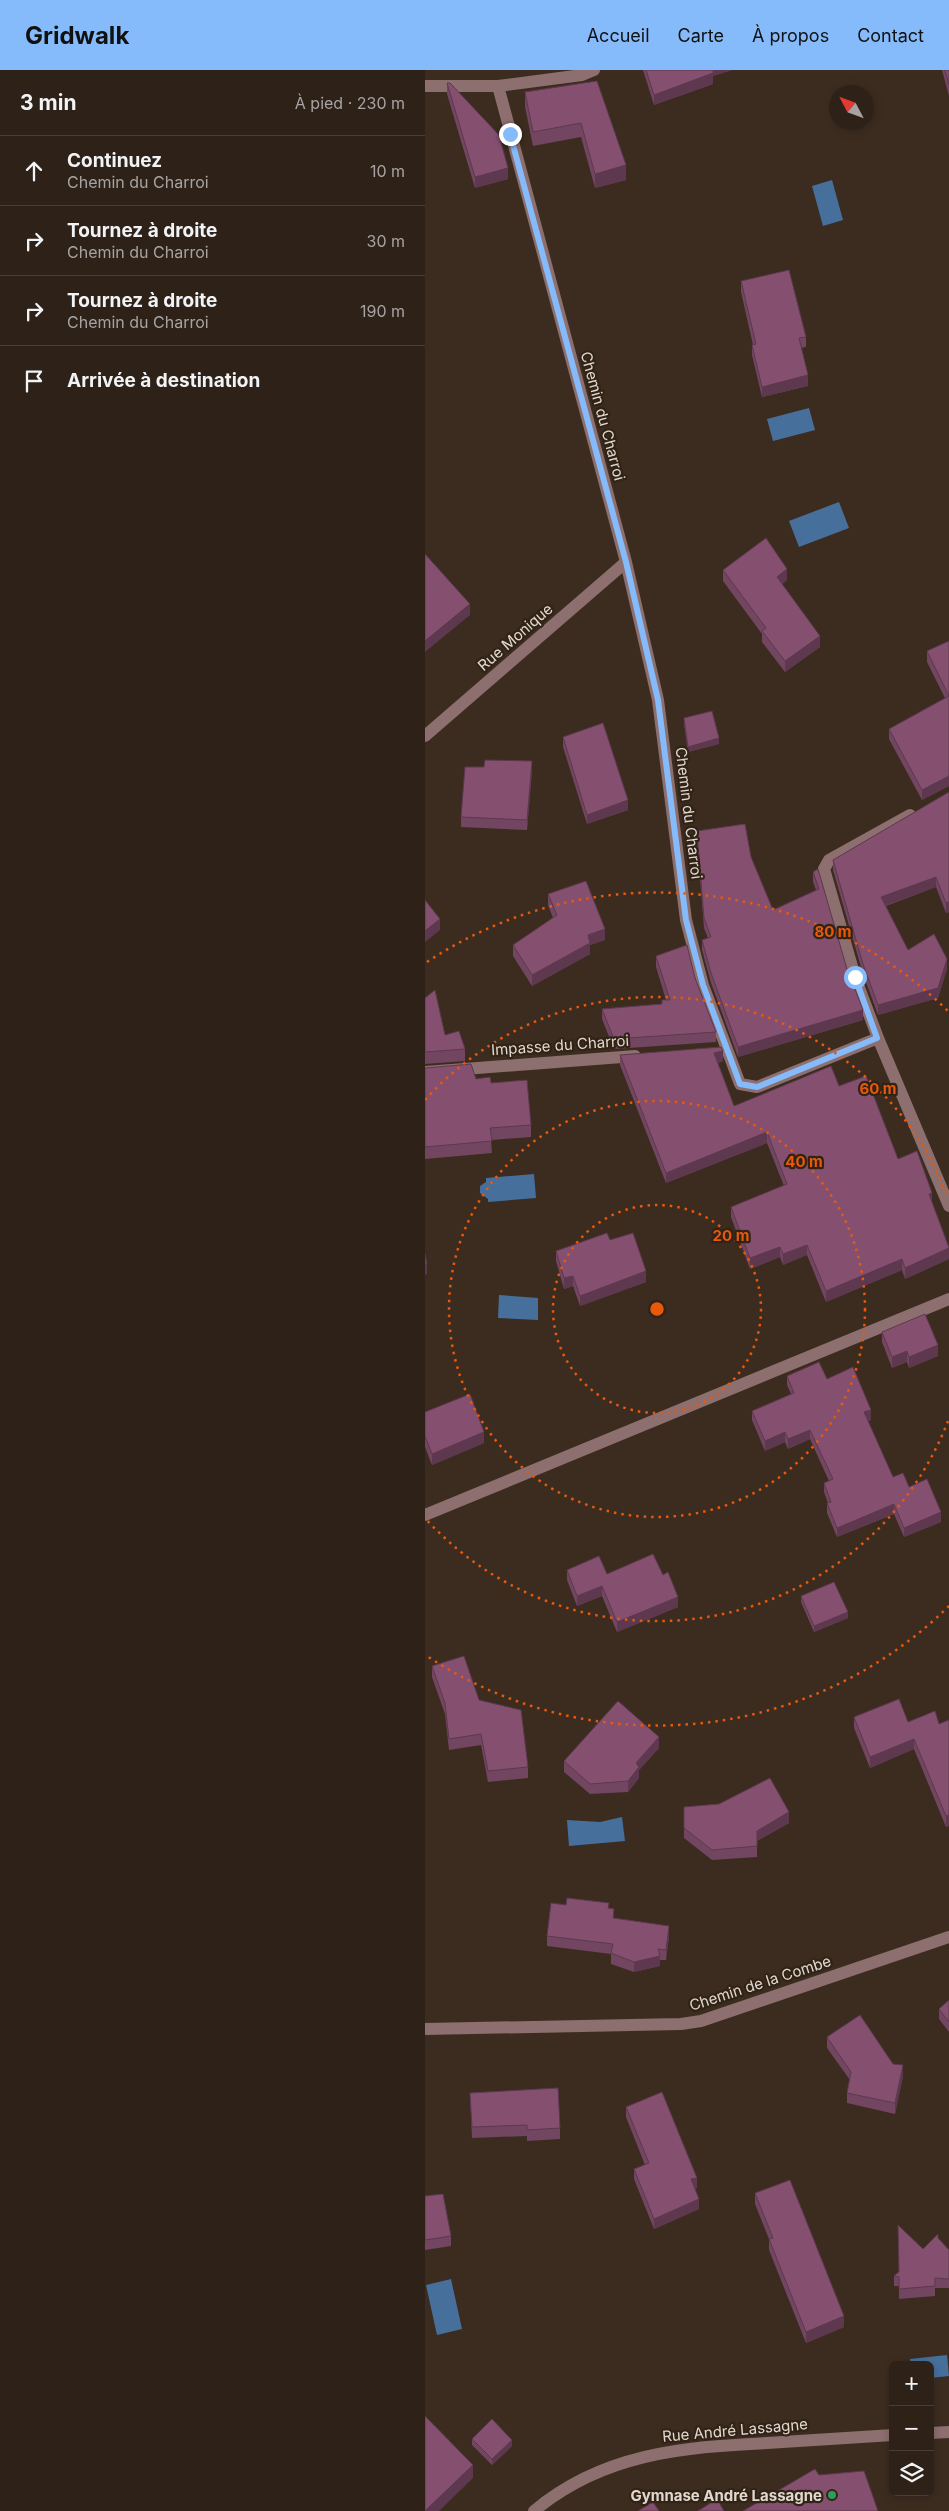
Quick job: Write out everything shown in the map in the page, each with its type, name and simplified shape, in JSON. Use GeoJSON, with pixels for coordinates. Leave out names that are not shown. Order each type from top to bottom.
{"type":"FeatureCollection","features":[{"type":"Feature","properties":{"kind":"street"},"geometry":{"type":"LineString","coordinates":[[425,86],[498,86],[582,75],[594,70]]}},
{"type":"Feature","properties":{"kind":"street","name":"Chemin du Charroi"},"geometry":{"type":"LineString","coordinates":[[498,86],[626,562],[658,700],[686,920],[703,985],[723,1049],[740,1084],[757,1087],[877,1038]]}},
{"type":"Feature","properties":{"kind":"street","name":"Rue Monique"},"geometry":{"type":"LineString","coordinates":[[425,736],[626,562]]}},
{"type":"Feature","properties":{"kind":"street"},"geometry":{"type":"LineString","coordinates":[[923,808],[829,860],[824,869],[855,977],[877,1038],[944,1177],[949,1206]]}},
{"type":"Feature","properties":{"kind":"street","name":"Impasse du Charroi"},"geometry":{"type":"LineString","coordinates":[[425,1072],[649,1055]]}},
{"type":"Feature","properties":{"kind":"street"},"geometry":{"type":"LineString","coordinates":[[425,1515],[949,1299]]}},
{"type":"Feature","properties":{"kind":"street","name":"Chemin de la Combe"},"geometry":{"type":"LineString","coordinates":[[425,2029],[681,2024],[701,2021],[949,1937]]}},
{"type":"Feature","properties":{"kind":"street"},"geometry":{"type":"LineString","coordinates":[[934,2433],[949,2432]]}},
{"type":"Feature","properties":{"kind":"street","name":"Rue André Lassagne"},"geometry":{"type":"LineString","coordinates":[[534,2511],[555,2493],[594,2473],[647,2454],[694,2447],[889,2435]]}},
{"type":"Feature","properties":{"kind":"water"},"geometry":{"type":"Polygon","coordinates":[[[832,180],[843,220],[823,226],[812,186],[832,180]]]}},
{"type":"Feature","properties":{"kind":"water"},"geometry":{"type":"Polygon","coordinates":[[[809,408],[815,430],[773,441],[767,419],[809,408]]]}},
{"type":"Feature","properties":{"kind":"water"},"geometry":{"type":"Polygon","coordinates":[[[839,502],[849,528],[799,547],[789,521],[839,502]]]}},
{"type":"Feature","properties":{"kind":"water"},"geometry":{"type":"Polygon","coordinates":[[[534,1174],[536,1198],[488,1202],[488,1199],[480,1193],[480,1186],[486,1182],[486,1178],[534,1174]]]}},
{"type":"Feature","properties":{"kind":"water"},"geometry":{"type":"Polygon","coordinates":[[[499,1295],[538,1298],[538,1320],[498,1318],[499,1295]]]}},
{"type":"Feature","properties":{"kind":"water"},"geometry":{"type":"Polygon","coordinates":[[[622,1817],[625,1841],[569,1846],[567,1820],[600,1822],[622,1817]]]}},
{"type":"Feature","properties":{"kind":"water"},"geometry":{"type":"Polygon","coordinates":[[[451,2279],[462,2329],[437,2335],[426,2285],[451,2279]]]}},
{"type":"Feature","properties":{"kind":"water"},"geometry":{"type":"Polygon","coordinates":[[[947,2355],[949,2376],[934,2378],[934,2361],[910,2361],[910,2359],[947,2355]]]}},
{"type":"Feature","properties":{"kind":"building"},"geometry":{"type":"Polygon","coordinates":[[[646,70],[713,70],[713,73],[654,95],[646,70]]]}},
{"type":"Feature","properties":{"kind":"building"},"geometry":{"type":"Polygon","coordinates":[[[945,70],[949,70],[949,85],[945,70]]]}},
{"type":"Feature","properties":{"kind":"building"},"geometry":{"type":"Polygon","coordinates":[[[597,81],[626,165],[595,174],[581,123],[533,132],[525,92],[597,81]]]}},
{"type":"Feature","properties":{"kind":"building"},"geometry":{"type":"Polygon","coordinates":[[[447,83],[450,83],[499,135],[508,168],[475,177],[447,83]]]}},
{"type":"Feature","properties":{"kind":"building"},"geometry":{"type":"Polygon","coordinates":[[[789,270],[806,337],[799,338],[808,375],[762,387],[752,345],[756,344],[741,281],[789,270]]]}},
{"type":"Feature","properties":{"kind":"building"},"geometry":{"type":"Polygon","coordinates":[[[766,538],[787,569],[777,577],[820,636],[785,661],[762,631],[766,628],[723,570],[766,538]]]}},
{"type":"Feature","properties":{"kind":"building"},"geometry":{"type":"Polygon","coordinates":[[[425,554],[470,604],[425,641],[425,554]]]}},
{"type":"Feature","properties":{"kind":"building"},"geometry":{"type":"Polygon","coordinates":[[[949,641],[949,696],[927,651],[949,641]]]}},
{"type":"Feature","properties":{"kind":"building"},"geometry":{"type":"Polygon","coordinates":[[[949,696],[949,776],[922,790],[889,729],[949,696]]]}},
{"type":"Feature","properties":{"kind":"building"},"geometry":{"type":"Polygon","coordinates":[[[712,711],[719,738],[688,747],[684,718],[712,711]]]}},
{"type":"Feature","properties":{"kind":"building"},"geometry":{"type":"Polygon","coordinates":[[[603,723],[628,800],[587,815],[563,737],[603,723]]]}},
{"type":"Feature","properties":{"kind":"building"},"geometry":{"type":"Polygon","coordinates":[[[485,760],[532,761],[527,820],[461,817],[465,767],[484,767],[485,760]]]}},
{"type":"Feature","properties":{"kind":"building"},"geometry":{"type":"Polygon","coordinates":[[[949,792],[949,902],[946,903],[936,877],[881,897],[908,950],[934,934],[947,959],[938,988],[878,1005],[863,964],[833,860],[949,792]]]}},
{"type":"Feature","properties":{"kind":"building"},"geometry":{"type":"Polygon","coordinates":[[[745,824],[751,857],[773,910],[819,889],[813,872],[818,869],[847,969],[863,1010],[738,1047],[711,973],[702,940],[711,937],[704,918],[697,831],[745,824]]]}},
{"type":"Feature","properties":{"kind":"building"},"geometry":{"type":"Polygon","coordinates":[[[586,881],[605,929],[588,935],[590,943],[532,975],[513,945],[557,915],[548,894],[586,881]]]}},
{"type":"Feature","properties":{"kind":"building"},"geometry":{"type":"Polygon","coordinates":[[[425,900],[440,919],[425,931],[425,900]]]}},
{"type":"Feature","properties":{"kind":"building"},"geometry":{"type":"Polygon","coordinates":[[[687,945],[695,978],[716,1032],[614,1039],[602,1009],[662,1004],[662,1000],[670,1000],[656,956],[687,945]]]}},
{"type":"Feature","properties":{"kind":"building"},"geometry":{"type":"Polygon","coordinates":[[[435,990],[445,1035],[459,1031],[465,1049],[425,1052],[425,998],[435,990]]]}},
{"type":"Feature","properties":{"kind":"building"},"geometry":{"type":"Polygon","coordinates":[[[721,1047],[723,1051],[714,1053],[734,1106],[831,1066],[839,1086],[866,1076],[898,1159],[917,1151],[932,1193],[929,1194],[949,1248],[905,1268],[902,1259],[826,1291],[807,1245],[783,1254],[780,1247],[750,1258],[731,1207],[787,1184],[767,1132],[666,1173],[620,1055],[721,1047]]]}},
{"type":"Feature","properties":{"kind":"building"},"geometry":{"type":"Polygon","coordinates":[[[471,1064],[476,1079],[490,1077],[491,1083],[527,1080],[531,1125],[490,1128],[492,1141],[425,1147],[425,1068],[471,1064]]]}},
{"type":"Feature","properties":{"kind":"building"},"geometry":{"type":"Polygon","coordinates":[[[607,1233],[610,1240],[633,1233],[646,1271],[580,1296],[573,1276],[564,1278],[556,1251],[607,1233]]]}},
{"type":"Feature","properties":{"kind":"building"},"geometry":{"type":"Polygon","coordinates":[[[925,1314],[938,1345],[909,1357],[907,1351],[892,1357],[882,1332],[925,1314]]]}},
{"type":"Feature","properties":{"kind":"building"},"geometry":{"type":"Polygon","coordinates":[[[819,1362],[827,1379],[853,1367],[871,1410],[864,1412],[893,1477],[903,1473],[909,1487],[927,1479],[941,1512],[904,1528],[894,1504],[837,1528],[827,1503],[831,1502],[824,1483],[833,1479],[810,1430],[788,1439],[785,1432],[765,1441],[752,1411],[794,1393],[787,1376],[819,1362]]]}},
{"type":"Feature","properties":{"kind":"building"},"geometry":{"type":"Polygon","coordinates":[[[470,1394],[484,1432],[432,1454],[425,1436],[425,1412],[470,1394]]]}},
{"type":"Feature","properties":{"kind":"building"},"geometry":{"type":"Polygon","coordinates":[[[653,1554],[663,1575],[668,1572],[678,1597],[617,1622],[602,1586],[577,1596],[567,1570],[599,1556],[607,1574],[653,1554]]]}},
{"type":"Feature","properties":{"kind":"building"},"geometry":{"type":"Polygon","coordinates":[[[834,1582],[848,1612],[814,1626],[801,1596],[834,1582]]]}},
{"type":"Feature","properties":{"kind":"building"},"geometry":{"type":"Polygon","coordinates":[[[464,1656],[479,1700],[521,1710],[528,1767],[488,1771],[481,1734],[449,1739],[445,1703],[432,1666],[464,1656]]]}},
{"type":"Feature","properties":{"kind":"building"},"geometry":{"type":"Polygon","coordinates":[[[899,1699],[908,1722],[935,1711],[939,1724],[949,1720],[949,1815],[946,1816],[914,1739],[870,1757],[854,1717],[899,1699]]]}},
{"type":"Feature","properties":{"kind":"building"},"geometry":{"type":"Polygon","coordinates":[[[618,1701],[659,1737],[636,1763],[639,1767],[628,1781],[590,1784],[564,1761],[618,1701]]]}},
{"type":"Feature","properties":{"kind":"building"},"geometry":{"type":"Polygon","coordinates":[[[770,1778],[789,1812],[757,1831],[757,1846],[712,1850],[684,1828],[684,1807],[719,1804],[770,1778]]]}},
{"type":"Feature","properties":{"kind":"building"},"geometry":{"type":"Polygon","coordinates":[[[567,1898],[609,1903],[608,1908],[614,1909],[613,1918],[669,1926],[666,1950],[658,1949],[660,1956],[634,1962],[611,1953],[613,1944],[547,1936],[551,1903],[566,1905],[567,1898]]]}},
{"type":"Feature","properties":{"kind":"building"},"geometry":{"type":"Polygon","coordinates":[[[949,2000],[949,2022],[939,2009],[949,2000]]]}},
{"type":"Feature","properties":{"kind":"building"},"geometry":{"type":"Polygon","coordinates":[[[860,2015],[893,2064],[903,2065],[895,2103],[847,2093],[851,2072],[827,2037],[860,2015]]]}},
{"type":"Feature","properties":{"kind":"building"},"geometry":{"type":"Polygon","coordinates":[[[558,2088],[560,2128],[527,2130],[527,2125],[472,2127],[470,2093],[558,2088]]]}},
{"type":"Feature","properties":{"kind":"building"},"geometry":{"type":"Polygon","coordinates":[[[662,2092],[697,2178],[691,2179],[699,2199],[654,2219],[634,2169],[649,2163],[626,2107],[662,2092]]]}},
{"type":"Feature","properties":{"kind":"building"},"geometry":{"type":"Polygon","coordinates":[[[790,2180],[844,2316],[806,2332],[769,2239],[773,2238],[755,2193],[790,2180]]]}},
{"type":"Feature","properties":{"kind":"building"},"geometry":{"type":"Polygon","coordinates":[[[443,2194],[451,2236],[425,2240],[425,2196],[443,2194]]]}},
{"type":"Feature","properties":{"kind":"building"},"geometry":{"type":"Polygon","coordinates":[[[898,2225],[923,2249],[938,2234],[938,2238],[949,2250],[949,2279],[935,2278],[935,2286],[899,2289],[899,2277],[894,2276],[899,2272],[898,2225]]]}},
{"type":"Feature","properties":{"kind":"building"},"geometry":{"type":"Polygon","coordinates":[[[425,2416],[473,2465],[425,2511],[425,2416]]]}},
{"type":"Feature","properties":{"kind":"building"},"geometry":{"type":"Polygon","coordinates":[[[492,2419],[512,2440],[492,2459],[472,2439],[492,2419]]]}},
{"type":"Feature","properties":{"kind":"building"},"geometry":{"type":"Polygon","coordinates":[[[815,2469],[819,2475],[864,2471],[878,2511],[743,2511],[815,2469]]]}},
{"type":"Feature","properties":{"kind":"building"},"geometry":{"type":"Polygon","coordinates":[[[717,2499],[724,2511],[698,2511],[717,2499]]]}},
{"type":"Feature","properties":{"kind":"building"},"geometry":{"type":"Polygon","coordinates":[[[653,2502],[659,2511],[638,2511],[653,2502]]]}},
{"type":"Feature","properties":{"kind":"place","name":"Gymnase André Lassagne"},"geometry":{"type":"Point","coordinates":[832,2495]}},
{"type":"Feature","properties":{"kind":"route"},"geometry":{"type":"LineString","coordinates":[[510,134],[626,562],[658,700],[686,920],[703,985],[740,1084],[757,1087],[877,1038],[855,977]]}}]}
